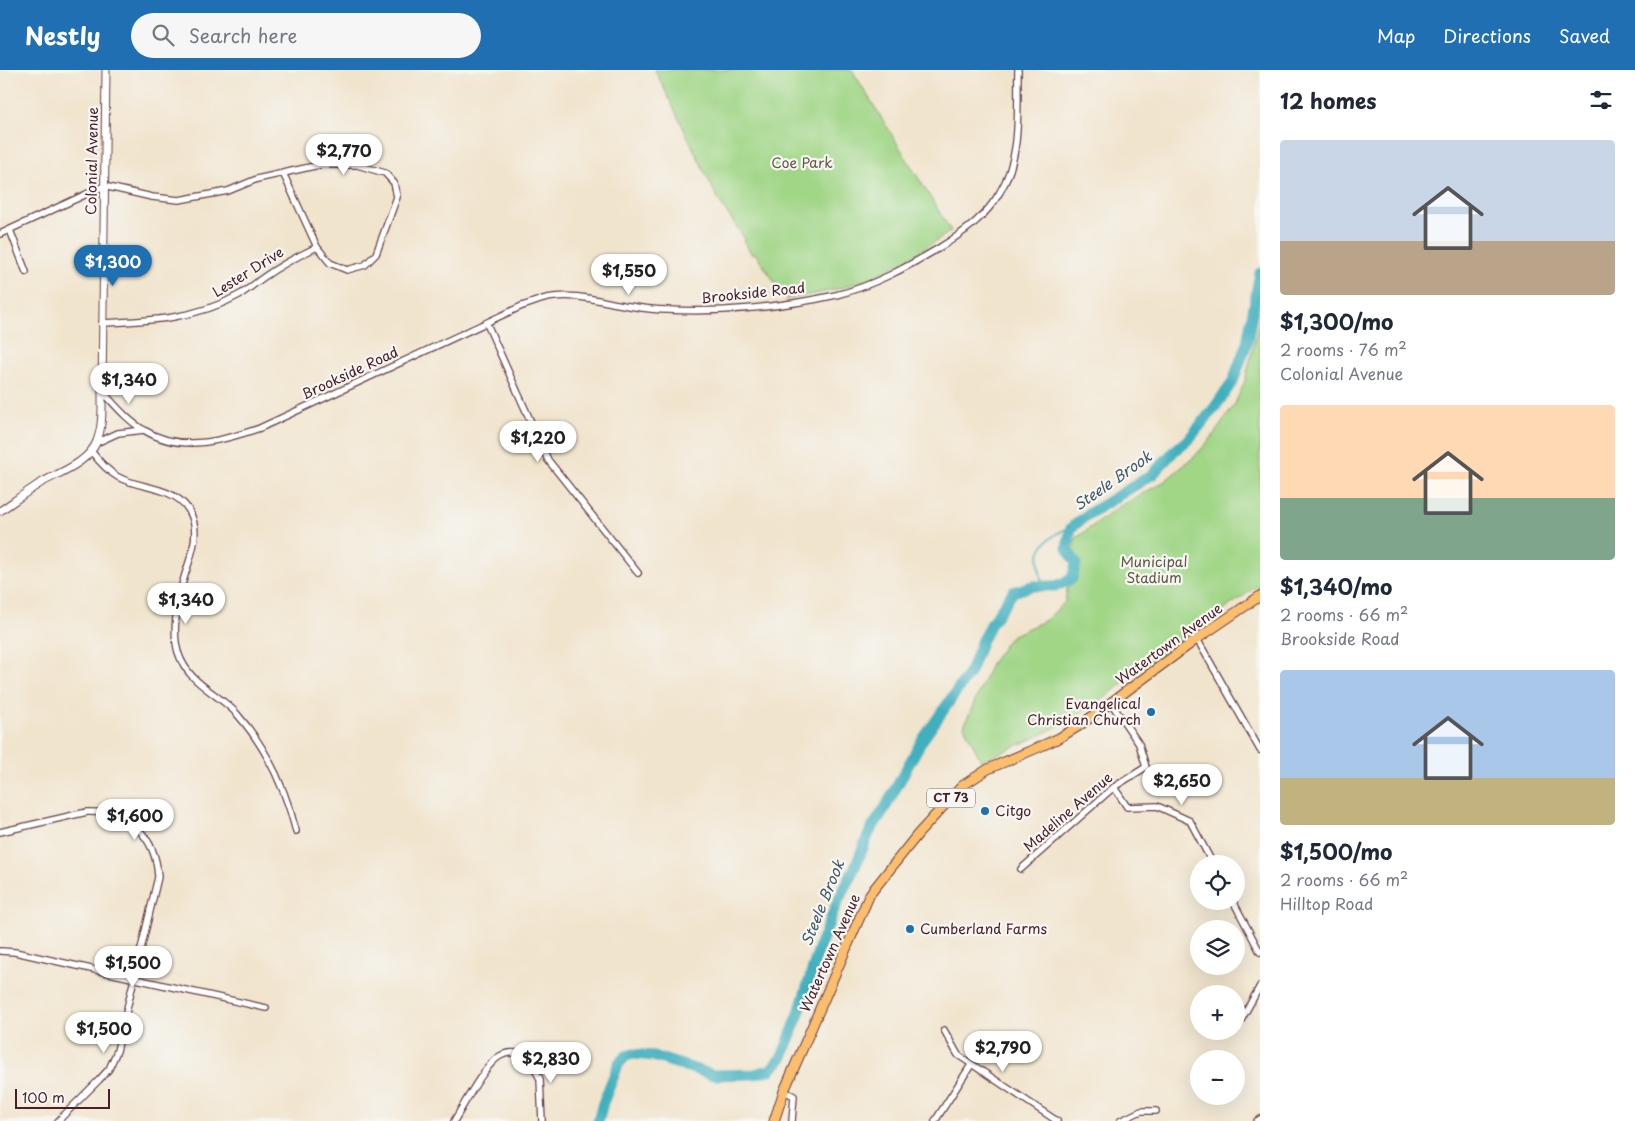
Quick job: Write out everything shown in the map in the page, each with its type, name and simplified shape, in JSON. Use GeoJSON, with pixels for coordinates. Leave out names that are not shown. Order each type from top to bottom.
{"type":"FeatureCollection","features":[{"type":"Feature","properties":{"kind":"main road","name":"Watertown Avenue"},"geometry":{"type":"LineString","coordinates":[[774,1121],[784,1091],[870,894],[918,834],[962,786],[988,768],[1059,738],[1260,596]]}},
{"type":"Feature","properties":{"kind":"street","name":"Colonial Avenue"},"geometry":{"type":"LineString","coordinates":[[0,511],[40,484],[77,463],[91,451],[100,430],[106,70]]}},
{"type":"Feature","properties":{"kind":"street","name":"Brookside Road"},"geometry":{"type":"LineString","coordinates":[[102,391],[122,412],[144,430],[170,442],[202,443],[229,438],[260,428],[487,324],[522,306],[547,298],[573,296],[629,306],[704,312],[740,309],[837,295],[896,272],[952,239],[971,226],[988,210],[1001,192],[1016,149],[1018,70]]}},
{"type":"Feature","properties":{"kind":"street"},"geometry":{"type":"LineString","coordinates":[[0,234],[104,186],[152,197],[178,200],[228,191],[257,179],[283,173],[320,165],[357,165],[385,173],[394,183],[397,197],[376,254],[366,266],[347,270],[330,263],[317,248],[283,173]]}},
{"type":"Feature","properties":{"kind":"street"},"geometry":{"type":"LineString","coordinates":[[10,230],[26,272]]}},
{"type":"Feature","properties":{"kind":"street","name":"Lester Drive"},"geometry":{"type":"LineString","coordinates":[[102,323],[149,321],[213,308],[241,294],[292,259],[317,248]]}},
{"type":"Feature","properties":{"kind":"street"},"geometry":{"type":"LineString","coordinates":[[487,324],[548,460],[638,572]]}},
{"type":"Feature","properties":{"kind":"street"},"geometry":{"type":"LineString","coordinates":[[96,443],[118,433],[144,430]]}},
{"type":"Feature","properties":{"kind":"street"},"geometry":{"type":"LineString","coordinates":[[91,451],[100,463],[118,477],[176,497],[187,507],[194,519],[195,536],[177,610],[178,652],[186,669],[198,684],[235,713],[254,736],[279,779],[296,831]]}},
{"type":"Feature","properties":{"kind":"street"},"geometry":{"type":"LineString","coordinates":[[1197,639],[1260,750]]}},
{"type":"Feature","properties":{"kind":"street","name":"Madeline Avenue"},"geometry":{"type":"LineString","coordinates":[[1021,869],[1114,787],[1146,767],[1139,744],[1111,703]]}},
{"type":"Feature","properties":{"kind":"street"},"geometry":{"type":"LineString","coordinates":[[1114,787],[1127,807],[1157,806],[1190,821],[1208,855]]}},
{"type":"Feature","properties":{"kind":"street"},"geometry":{"type":"LineString","coordinates":[[0,832],[87,812],[100,811],[130,822],[140,830],[154,852],[158,877],[117,1051],[109,1069],[58,1121]]}},
{"type":"Feature","properties":{"kind":"street"},"geometry":{"type":"LineString","coordinates":[[1238,910],[1260,952]]}},
{"type":"Feature","properties":{"kind":"street"},"geometry":{"type":"LineString","coordinates":[[0,950],[266,1008]]}},
{"type":"Feature","properties":{"kind":"street"},"geometry":{"type":"LineString","coordinates":[[1245,1013],[1260,986]]}},
{"type":"Feature","properties":{"kind":"street"},"geometry":{"type":"LineString","coordinates":[[944,1030],[958,1055],[1057,1121]]}},
{"type":"Feature","properties":{"kind":"street"},"geometry":{"type":"LineString","coordinates":[[454,1121],[490,1064],[501,1055],[514,1052],[528,1054],[540,1079],[542,1121]]}},
{"type":"Feature","properties":{"kind":"street"},"geometry":{"type":"LineString","coordinates":[[934,1121],[971,1065]]}},
{"type":"Feature","properties":{"kind":"street"},"geometry":{"type":"LineString","coordinates":[[784,1091],[794,1096],[792,1121]]}},
{"type":"Feature","properties":{"kind":"street"},"geometry":{"type":"LineString","coordinates":[[1120,1121],[1141,1111],[1156,1111]]}},
{"type":"Feature","properties":{"kind":"green space","name":"Coe Park"},"geometry":{"type":"Polygon","coordinates":[[[655,70],[852,70],[951,231],[906,260],[870,278],[831,291],[786,299],[755,253],[752,255],[743,240],[745,239],[719,201],[655,70]]]}},
{"type":"Feature","properties":{"kind":"green space","name":"Municipal Stadium"},"geometry":{"type":"Polygon","coordinates":[[[1260,318],[1260,584],[1132,675],[1106,697],[1039,736],[981,761],[964,726],[992,662],[1011,636],[1046,620],[1065,602],[1075,539],[1117,508],[1165,481],[1195,456],[1212,437],[1234,406],[1245,381],[1260,318]]]}},
{"type":"Feature","properties":{"kind":"waterway","name":"Steele Brook"},"geometry":{"type":"LineString","coordinates":[[598,1121],[619,1063],[626,1056],[633,1054],[653,1056],[713,1075],[754,1074],[770,1070],[781,1059],[798,1016],[820,945],[870,831],[885,808],[921,742],[970,672],[982,640],[992,622],[1013,592],[1032,586],[1056,586],[1072,579],[1076,563],[1067,548],[1071,528],[1087,515],[1153,474],[1174,451],[1189,439],[1215,407],[1233,381],[1247,343],[1260,273]]}},
{"type":"Feature","properties":{"kind":"waterway","name":"Steele Brook"},"geometry":{"type":"LineString","coordinates":[[1042,586],[1039,562],[1041,549],[1054,536],[1071,528]]}},
{"type":"Feature","properties":{"kind":"place","name":"Evangelical Christian Church"},"geometry":{"type":"Point","coordinates":[1151,712]}},
{"type":"Feature","properties":{"kind":"place","name":"Citgo"},"geometry":{"type":"Point","coordinates":[985,811]}},
{"type":"Feature","properties":{"kind":"place","name":"Cumberland Farms"},"geometry":{"type":"Point","coordinates":[910,929]}}]}
